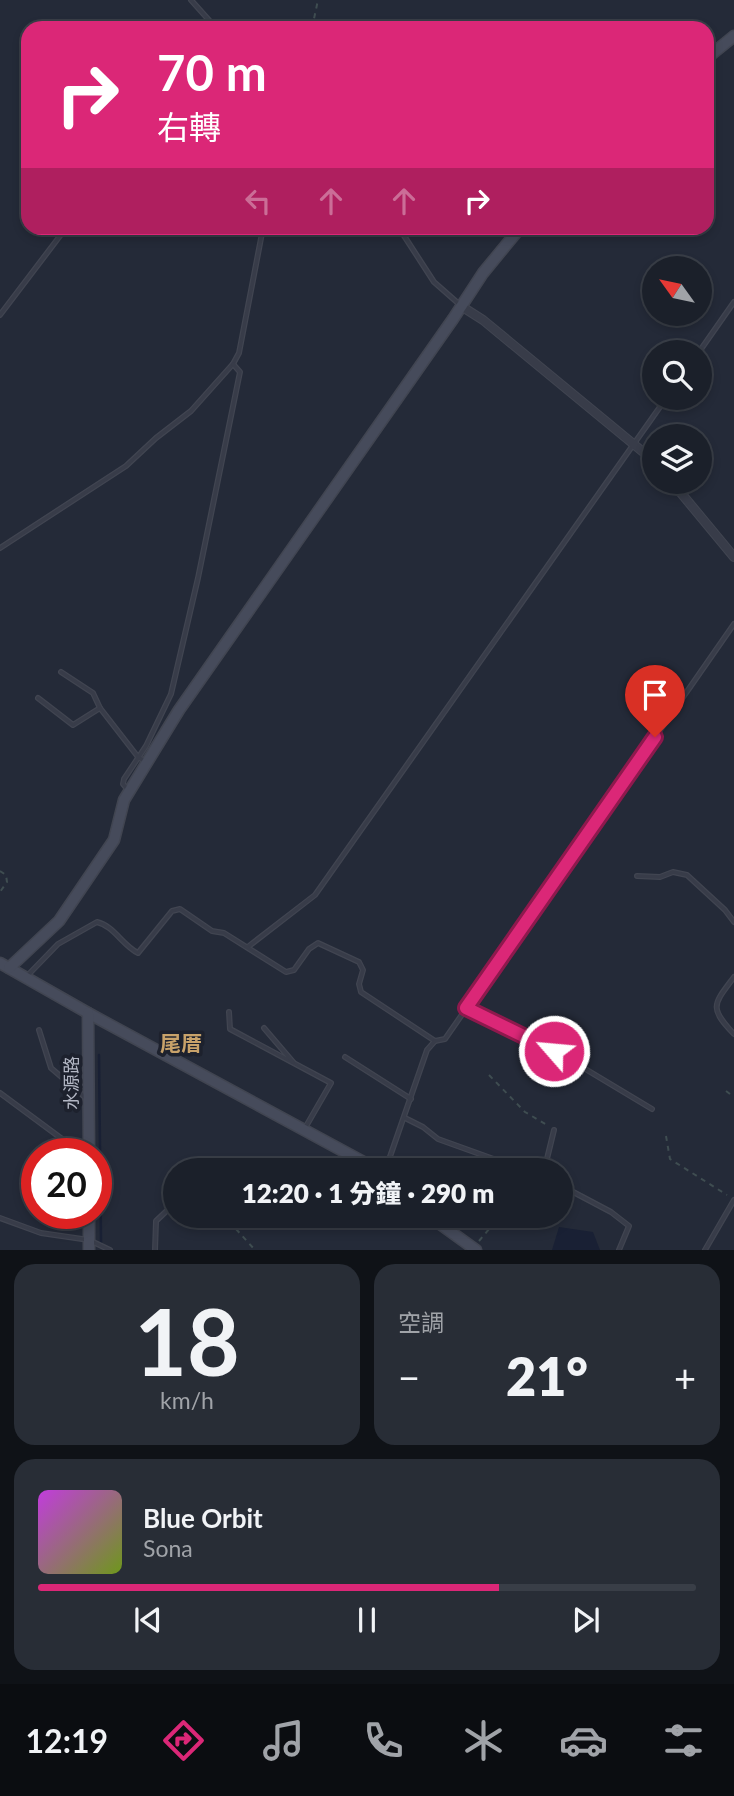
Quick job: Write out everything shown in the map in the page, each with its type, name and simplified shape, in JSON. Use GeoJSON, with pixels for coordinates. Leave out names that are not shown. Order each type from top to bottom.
{"type":"FeatureCollection","features":[{"type":"Feature","properties":{"kind":"street"},"geometry":{"type":"LineString","coordinates":[[714,52],[734,36]]}},
{"type":"Feature","properties":{"kind":"street"},"geometry":{"type":"LineString","coordinates":[[358,1158],[5,966],[59,921],[114,839],[121,805],[143,760],[483,272],[514,235]]}},
{"type":"Feature","properties":{"kind":"street"},"geometry":{"type":"LineString","coordinates":[[461,306],[483,320],[642,451]]}},
{"type":"Feature","properties":{"kind":"street"},"geometry":{"type":"LineString","coordinates":[[682,494],[734,557]]}},
{"type":"Feature","properties":{"kind":"street","name":"水源路"},"geometry":{"type":"LineString","coordinates":[[88,1013],[89,1138]]}},
{"type":"Feature","properties":{"kind":"street"},"geometry":{"type":"LineString","coordinates":[[446,1228],[475,1248]]}},
{"type":"Feature","properties":{"kind":"lane"},"geometry":{"type":"LineString","coordinates":[[191,0],[210,21]]}},
{"type":"Feature","properties":{"kind":"lane"},"geometry":{"type":"LineString","coordinates":[[0,314],[61,235]]}},
{"type":"Feature","properties":{"kind":"lane"},"geometry":{"type":"LineString","coordinates":[[0,548],[126,466],[191,411],[233,364],[239,353],[262,235]]}},
{"type":"Feature","properties":{"kind":"lane"},"geometry":{"type":"LineString","coordinates":[[404,235],[434,282],[461,306]]}},
{"type":"Feature","properties":{"kind":"lane"},"geometry":{"type":"LineString","coordinates":[[707,340],[734,302]]}},
{"type":"Feature","properties":{"kind":"lane"},"geometry":{"type":"LineString","coordinates":[[61,672],[93,693],[100,708],[143,760],[171,694],[198,578],[240,372],[233,364]]}},
{"type":"Feature","properties":{"kind":"lane"},"geometry":{"type":"LineString","coordinates":[[249,946],[315,895],[658,410]]}},
{"type":"Feature","properties":{"kind":"lane"},"geometry":{"type":"LineString","coordinates":[[388,1158],[428,1050],[435,1041],[445,1039],[734,624]]}},
{"type":"Feature","properties":{"kind":"lane"},"geometry":{"type":"LineString","coordinates":[[38,698],[74,725],[80,718],[100,708]]}},
{"type":"Feature","properties":{"kind":"lane"},"geometry":{"type":"LineString","coordinates":[[637,876],[660,877],[673,872],[687,875],[726,910],[734,922]]}},
{"type":"Feature","properties":{"kind":"lane"},"geometry":{"type":"LineString","coordinates":[[26,977],[58,944],[97,922],[104,923],[138,953],[176,909],[180,909],[212,931],[224,933],[249,946],[286,972],[294,970],[309,949],[318,943],[359,962],[363,970],[359,984],[361,992],[435,1041]]}},
{"type":"Feature","properties":{"kind":"lane"},"geometry":{"type":"LineString","coordinates":[[734,977],[715,1006],[716,1012],[734,1034]]}},
{"type":"Feature","properties":{"kind":"lane"},"geometry":{"type":"LineString","coordinates":[[466,1008],[572,1061],[652,1109]]}},
{"type":"Feature","properties":{"kind":"lane"},"geometry":{"type":"LineString","coordinates":[[229,1012],[230,1029],[331,1083],[304,1130]]}},
{"type":"Feature","properties":{"kind":"lane"},"geometry":{"type":"LineString","coordinates":[[264,1028],[294,1064]]}},
{"type":"Feature","properties":{"kind":"lane"},"geometry":{"type":"LineString","coordinates":[[39,1030],[51,1068],[88,1100]]}},
{"type":"Feature","properties":{"kind":"lane"},"geometry":{"type":"LineString","coordinates":[[345,1057],[411,1099]]}},
{"type":"Feature","properties":{"kind":"lane"},"geometry":{"type":"LineString","coordinates":[[0,1093],[61,1138]]}},
{"type":"Feature","properties":{"kind":"lane"},"geometry":{"type":"LineString","coordinates":[[405,1118],[438,1139],[491,1158]]}},
{"type":"Feature","properties":{"kind":"lane"},"geometry":{"type":"LineString","coordinates":[[547,1158],[554,1130]]}},
{"type":"Feature","properties":{"kind":"lane"},"geometry":{"type":"LineString","coordinates":[[573,1192],[611,1212],[629,1226],[619,1250]]}},
{"type":"Feature","properties":{"kind":"lane"},"geometry":{"type":"LineString","coordinates":[[705,1250],[734,1200]]}},
{"type":"Feature","properties":{"kind":"lane"},"geometry":{"type":"LineString","coordinates":[[155,1250],[156,1221],[163,1214]]}},
{"type":"Feature","properties":{"kind":"lane"},"geometry":{"type":"LineString","coordinates":[[0,1218],[41,1233],[110,1250]]}},
{"type":"Feature","properties":{"kind":"path"},"geometry":{"type":"LineString","coordinates":[[314,21],[318,0]]}},
{"type":"Feature","properties":{"kind":"path"},"geometry":{"type":"LineString","coordinates":[[0,871],[6,875],[8,881],[0,892]]}},
{"type":"Feature","properties":{"kind":"path"},"geometry":{"type":"LineString","coordinates":[[489,1074],[526,1112],[554,1130]]}},
{"type":"Feature","properties":{"kind":"path"},"geometry":{"type":"LineString","coordinates":[[726,1091],[734,1097]]}},
{"type":"Feature","properties":{"kind":"path"},"geometry":{"type":"LineString","coordinates":[[666,1136],[670,1159],[734,1200]]}},
{"type":"Feature","properties":{"kind":"path"},"geometry":{"type":"LineString","coordinates":[[475,1248],[491,1228]]}},
{"type":"Feature","properties":{"kind":"path"},"geometry":{"type":"LineString","coordinates":[[236,1229],[255,1250]]}},
{"type":"Feature","properties":{"kind":"water"},"geometry":{"type":"Polygon","coordinates":[[[559,1228],[566,1228],[593,1232],[600,1250],[552,1250],[559,1228]]]}},
{"type":"Feature","properties":{"kind":"waterway"},"geometry":{"type":"LineString","coordinates":[[99,1055],[101,1242]]}},
{"type":"Feature","properties":{"kind":"district","name":"尾厝"},"geometry":{"type":"Point","coordinates":[181,1042]}},
{"type":"Feature","properties":{"kind":"route"},"geometry":{"type":"LineString","coordinates":[[554,1051],[466,1008],[655,737]]}}]}
